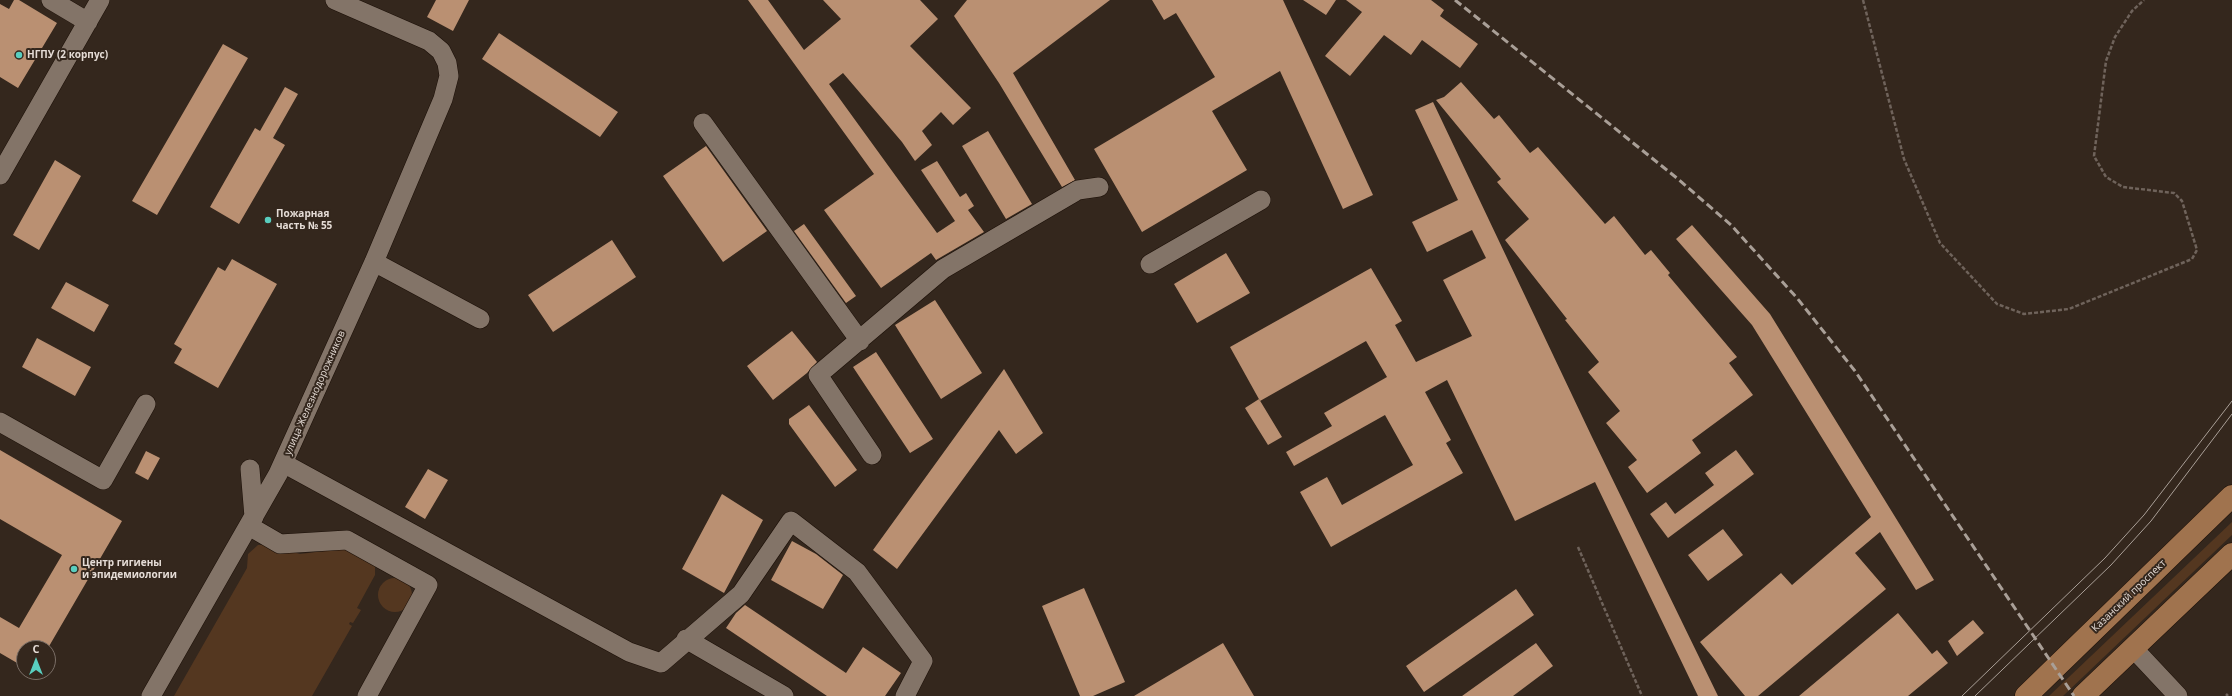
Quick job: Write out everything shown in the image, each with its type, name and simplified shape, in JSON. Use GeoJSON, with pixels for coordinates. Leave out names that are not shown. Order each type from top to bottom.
{"type":"FeatureCollection","features":[{"type":"Feature","properties":{"kind":"main road","name":"Казанский проспект"},"geometry":{"type":"LineString","coordinates":[[2026,696],[2232,496]]}},
{"type":"Feature","properties":{"kind":"main road"},"geometry":{"type":"LineString","coordinates":[[2083,696],[2232,554]]}},
{"type":"Feature","properties":{"kind":"street"},"geometry":{"type":"LineString","coordinates":[[51,0],[88,22]]}},
{"type":"Feature","properties":{"kind":"street"},"geometry":{"type":"LineString","coordinates":[[0,175],[100,0]]}},
{"type":"Feature","properties":{"kind":"street","name":"улица Железнодорожников"},"geometry":{"type":"LineString","coordinates":[[151,696],[251,522],[283,463],[374,262],[444,99],[449,76],[447,63],[442,51],[430,41],[335,0]]}},
{"type":"Feature","properties":{"kind":"street"},"geometry":{"type":"LineString","coordinates":[[703,123],[860,341]]}},
{"type":"Feature","properties":{"kind":"street"},"geometry":{"type":"LineString","coordinates":[[872,455],[818,375],[860,341],[943,269],[1078,190],[1099,187]]}},
{"type":"Feature","properties":{"kind":"street"},"geometry":{"type":"LineString","coordinates":[[1150,264],[1261,200]]}},
{"type":"Feature","properties":{"kind":"street"},"geometry":{"type":"LineString","coordinates":[[374,262],[480,319]]}},
{"type":"Feature","properties":{"kind":"street"},"geometry":{"type":"LineString","coordinates":[[0,422],[103,480],[146,404]]}},
{"type":"Feature","properties":{"kind":"street"},"geometry":{"type":"LineString","coordinates":[[283,463],[629,652],[661,663],[686,639],[741,594],[791,521],[857,572],[923,661],[904,696]]}},
{"type":"Feature","properties":{"kind":"street"},"geometry":{"type":"LineString","coordinates":[[250,469],[251,522],[280,544],[347,540],[428,585],[367,696]]}},
{"type":"Feature","properties":{"kind":"street"},"geometry":{"type":"LineString","coordinates":[[686,639],[784,696]]}},
{"type":"Feature","properties":{"kind":"street"},"geometry":{"type":"LineString","coordinates":[[2133,648],[2178,696]]}},
{"type":"Feature","properties":{"kind":"path"},"geometry":{"type":"LineString","coordinates":[[1863,0],[1904,159],[1940,244],[1996,304],[2024,314],[2069,309],[2192,260],[2197,250],[2182,201],[2174,193],[2123,187],[2106,177],[2094,156],[2106,61],[2115,37],[2132,11],[2144,0]]}},
{"type":"Feature","properties":{"kind":"path"},"geometry":{"type":"LineString","coordinates":[[1578,547],[1642,696]]}},
{"type":"Feature","properties":{"kind":"shaded area"},"geometry":{"type":"Polygon","coordinates":[[[2232,522],[2232,535],[2063,696],[2049,696],[2232,522]]]}},
{"type":"Feature","properties":{"kind":"shaded area"},"geometry":{"type":"Polygon","coordinates":[[[258,545],[264,545],[300,554],[350,548],[375,566],[375,575],[357,608],[361,610],[353,623],[350,622],[349,624],[352,626],[312,696],[174,696],[247,568],[248,554],[258,545]]]}},
{"type":"Feature","properties":{"kind":"shaded area"},"geometry":{"type":"Polygon","coordinates":[[[392,578],[398,578],[402,579],[409,585],[412,595],[411,602],[405,609],[398,612],[392,612],[388,611],[381,605],[378,598],[378,592],[379,588],[385,581],[392,578]]]}},
{"type":"Feature","properties":{"kind":"building","name":"НГПУ (2 корпус)"},"geometry":{"type":"Polygon","coordinates":[[[14,0],[19,0],[57,23],[18,88],[0,77],[0,4],[9,9],[14,0]]]}},
{"type":"Feature","properties":{"kind":"building"},"geometry":{"type":"Polygon","coordinates":[[[436,0],[469,0],[453,31],[427,17],[436,0]]]}},
{"type":"Feature","properties":{"kind":"building"},"geometry":{"type":"Polygon","coordinates":[[[748,0],[768,0],[804,50],[841,19],[823,0],[920,0],[938,19],[910,46],[971,108],[953,125],[941,112],[922,131],[932,145],[915,161],[902,142],[843,73],[829,84],[937,233],[955,221],[921,170],[937,161],[960,197],[966,193],[974,206],[968,210],[984,232],[936,260],[931,253],[881,288],[824,210],[874,174],[748,0]]]}},
{"type":"Feature","properties":{"kind":"building"},"geometry":{"type":"Polygon","coordinates":[[[967,0],[1110,0],[1013,73],[1075,180],[1062,187],[999,83],[954,16],[967,0]]]}},
{"type":"Feature","properties":{"kind":"building"},"geometry":{"type":"Polygon","coordinates":[[[1152,0],[1283,0],[1373,195],[1343,209],[1280,71],[1212,111],[1247,170],[1142,232],[1094,149],[1215,77],[1176,13],[1164,20],[1152,0]]]}},
{"type":"Feature","properties":{"kind":"building"},"geometry":{"type":"Polygon","coordinates":[[[1303,0],[1336,0],[1326,15],[1303,0]]]}},
{"type":"Feature","properties":{"kind":"building"},"geometry":{"type":"Polygon","coordinates":[[[1346,0],[1431,0],[1444,10],[1440,16],[1478,44],[1460,68],[1422,40],[1411,55],[1384,35],[1350,76],[1325,56],[1362,12],[1346,0]]]}},
{"type":"Feature","properties":{"kind":"building"},"geometry":{"type":"Polygon","coordinates":[[[499,33],[618,112],[600,137],[482,59],[499,33]]]}},
{"type":"Feature","properties":{"kind":"building"},"geometry":{"type":"Polygon","coordinates":[[[223,44],[248,58],[157,215],[132,201],[223,44]]]}},
{"type":"Feature","properties":{"kind":"building"},"geometry":{"type":"Polygon","coordinates":[[[1461,82],[1494,119],[1499,115],[1530,153],[1538,147],[1605,224],[1614,216],[1645,255],[1651,250],[1670,273],[1668,275],[1737,357],[1729,363],[1753,395],[1692,440],[1701,453],[1647,493],[1628,467],[1637,460],[1606,423],[1620,411],[1588,372],[1599,362],[1565,320],[1567,319],[1505,240],[1529,219],[1497,182],[1501,179],[1436,100],[1444,97],[1461,82]]]}},
{"type":"Feature","properties":{"kind":"building"},"geometry":{"type":"Polygon","coordinates":[[[285,87],[298,94],[273,138],[285,145],[239,224],[210,207],[255,128],[260,131],[285,87]]]}},
{"type":"Feature","properties":{"kind":"building"},"geometry":{"type":"Polygon","coordinates":[[[1433,102],[1591,435],[1718,696],[1698,696],[1595,482],[1515,521],[1447,380],[1425,392],[1451,440],[1446,443],[1463,473],[1331,547],[1300,492],[1327,477],[1342,505],[1413,465],[1385,415],[1294,466],[1286,452],[1332,426],[1324,413],[1387,377],[1366,341],[1260,401],[1230,347],[1371,268],[1402,321],[1395,325],[1416,362],[1472,336],[1443,280],[1486,258],[1472,230],[1427,252],[1412,222],[1458,200],[1415,110],[1433,102]]]}},
{"type":"Feature","properties":{"kind":"building"},"geometry":{"type":"Polygon","coordinates":[[[988,131],[1032,204],[1006,219],[962,146],[988,131]]]}},
{"type":"Feature","properties":{"kind":"building"},"geometry":{"type":"Polygon","coordinates":[[[706,146],[767,231],[723,262],[663,176],[706,146]]]}},
{"type":"Feature","properties":{"kind":"building"},"geometry":{"type":"Polygon","coordinates":[[[55,160],[81,176],[39,250],[13,235],[55,160]]]}},
{"type":"Feature","properties":{"kind":"building"},"geometry":{"type":"Polygon","coordinates":[[[804,224],[856,296],[846,303],[794,231],[804,224]]]}},
{"type":"Feature","properties":{"kind":"building"},"geometry":{"type":"Polygon","coordinates":[[[1692,225],[1770,314],[1934,580],[1916,590],[1880,532],[1855,553],[1886,589],[1758,696],[1745,696],[1700,642],[1781,573],[1792,585],[1871,517],[1752,325],[1676,239],[1692,225]]]}},
{"type":"Feature","properties":{"kind":"building"},"geometry":{"type":"Polygon","coordinates":[[[612,240],[636,277],[553,332],[528,295],[612,240]]]}},
{"type":"Feature","properties":{"kind":"building"},"geometry":{"type":"Polygon","coordinates":[[[1226,253],[1250,293],[1197,323],[1174,284],[1226,253]]]}},
{"type":"Feature","properties":{"kind":"building"},"geometry":{"type":"Polygon","coordinates":[[[232,259],[277,284],[218,388],[174,363],[182,349],[174,344],[218,267],[225,271],[232,259]]]}},
{"type":"Feature","properties":{"kind":"building"},"geometry":{"type":"Polygon","coordinates":[[[66,282],[109,305],[94,332],[51,308],[66,282]]]}},
{"type":"Feature","properties":{"kind":"building"},"geometry":{"type":"Polygon","coordinates":[[[935,300],[982,373],[941,399],[895,325],[935,300]]]}},
{"type":"Feature","properties":{"kind":"building"},"geometry":{"type":"Polygon","coordinates":[[[792,331],[817,362],[807,373],[773,400],[747,366],[792,331]]]}},
{"type":"Feature","properties":{"kind":"building"},"geometry":{"type":"Polygon","coordinates":[[[37,338],[91,367],[75,396],[22,367],[37,338]]]}},
{"type":"Feature","properties":{"kind":"building"},"geometry":{"type":"Polygon","coordinates":[[[876,352],[933,439],[910,453],[853,367],[876,352]]]}},
{"type":"Feature","properties":{"kind":"building"},"geometry":{"type":"Polygon","coordinates":[[[1004,369],[1043,433],[1016,454],[999,430],[897,569],[873,550],[1004,369]]]}},
{"type":"Feature","properties":{"kind":"building"},"geometry":{"type":"Polygon","coordinates":[[[1259,399],[1282,437],[1268,445],[1245,408],[1259,399]]]}},
{"type":"Feature","properties":{"kind":"building"},"geometry":{"type":"Polygon","coordinates":[[[809,405],[857,470],[835,487],[789,424],[789,419],[809,405]]]}},
{"type":"Feature","properties":{"kind":"building"},"geometry":{"type":"Polygon","coordinates":[[[0,450],[122,521],[53,640],[16,640],[16,662],[0,653],[0,617],[19,628],[62,555],[0,519],[0,450]]]}},
{"type":"Feature","properties":{"kind":"building"},"geometry":{"type":"Polygon","coordinates":[[[1736,450],[1754,474],[1668,538],[1650,514],[1666,502],[1675,514],[1714,485],[1705,473],[1736,450]]]}},
{"type":"Feature","properties":{"kind":"building"},"geometry":{"type":"Polygon","coordinates":[[[146,451],[160,458],[148,480],[135,473],[146,451]]]}},
{"type":"Feature","properties":{"kind":"building"},"geometry":{"type":"Polygon","coordinates":[[[428,469],[448,480],[425,519],[405,507],[428,469]]]}},
{"type":"Feature","properties":{"kind":"building"},"geometry":{"type":"Polygon","coordinates":[[[722,494],[763,520],[724,593],[682,569],[722,494]]]}},
{"type":"Feature","properties":{"kind":"building"},"geometry":{"type":"Polygon","coordinates":[[[1723,529],[1743,555],[1708,581],[1688,555],[1723,529]]]}},
{"type":"Feature","properties":{"kind":"building"},"geometry":{"type":"Polygon","coordinates":[[[792,541],[816,554],[843,575],[823,609],[771,580],[792,541]]]}},
{"type":"Feature","properties":{"kind":"building"},"geometry":{"type":"Polygon","coordinates":[[[1084,588],[1125,682],[1093,696],[1080,696],[1042,606],[1084,588]]]}},
{"type":"Feature","properties":{"kind":"building"},"geometry":{"type":"Polygon","coordinates":[[[1516,589],[1534,615],[1424,692],[1406,666],[1516,589]]]}},
{"type":"Feature","properties":{"kind":"building"},"geometry":{"type":"Polygon","coordinates":[[[745,605],[846,673],[863,647],[901,673],[885,696],[827,696],[726,628],[736,613],[745,605]]]}},
{"type":"Feature","properties":{"kind":"building"},"geometry":{"type":"Polygon","coordinates":[[[1898,613],[1932,654],[1937,650],[1948,663],[1908,696],[1799,696],[1898,613]]]}},
{"type":"Feature","properties":{"kind":"building"},"geometry":{"type":"Polygon","coordinates":[[[1973,620],[1984,633],[1957,656],[1948,641],[1973,620]]]}},
{"type":"Feature","properties":{"kind":"building"},"geometry":{"type":"Polygon","coordinates":[[[1223,643],[1254,696],[1134,696],[1223,643]]]}},
{"type":"Feature","properties":{"kind":"building"},"geometry":{"type":"Polygon","coordinates":[[[1536,643],[1553,666],[1513,696],[1462,696],[1536,643]]]}},
{"type":"Feature","properties":{"kind":"tram line"},"geometry":{"type":"LineString","coordinates":[[1962,696],[2105,558],[2144,515],[2232,401]]}},
{"type":"Feature","properties":{"kind":"tram line"},"geometry":{"type":"LineString","coordinates":[[1975,696],[2111,565],[2151,521],[2232,414]]}},
{"type":"Feature","properties":{"kind":"railway"},"geometry":{"type":"LineString","coordinates":[[1455,0],[1678,179],[1731,225],[1797,298],[1855,371],[2074,696]]}},
{"type":"Feature","properties":{"kind":"place","name":"НГПУ (2 корпус)"},"geometry":{"type":"Point","coordinates":[19,55]}},
{"type":"Feature","properties":{"kind":"place","name":"Пожарная часть № 55"},"geometry":{"type":"Point","coordinates":[268,220]}},
{"type":"Feature","properties":{"kind":"place","name":"Центр гигиены и эпидемиологии"},"geometry":{"type":"Point","coordinates":[74,569]}}]}
